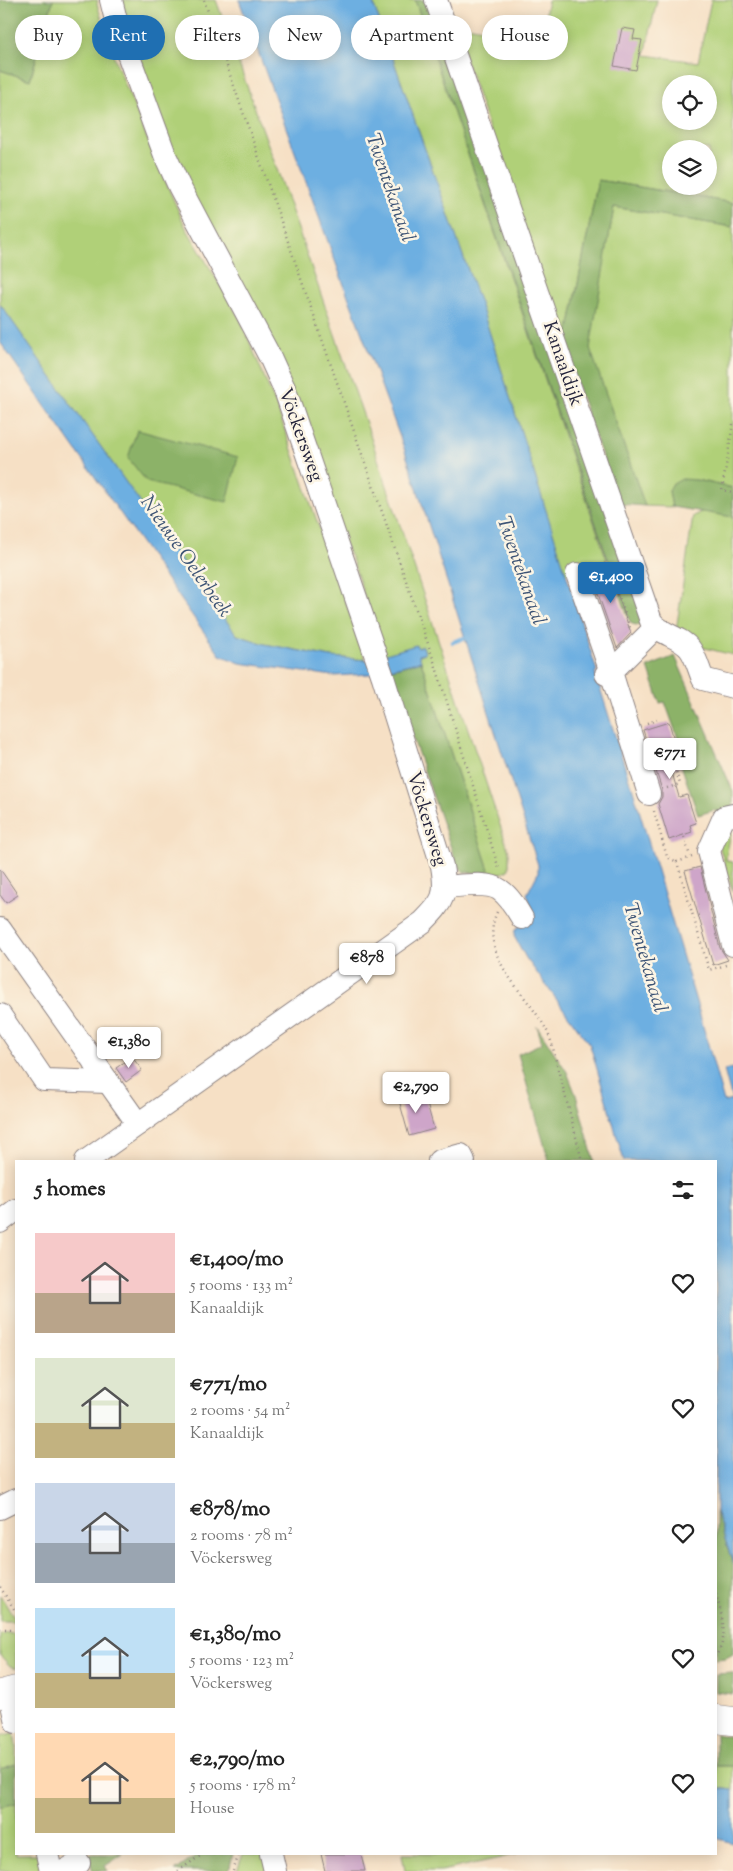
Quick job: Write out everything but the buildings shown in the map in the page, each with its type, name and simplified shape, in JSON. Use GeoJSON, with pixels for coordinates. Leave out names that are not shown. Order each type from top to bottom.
{"type":"FeatureCollection","features":[{"type":"Feature","properties":{"kind":"main road"},"geometry":{"type":"LineString","coordinates":[[717,1719],[733,1721]]}},
{"type":"Feature","properties":{"kind":"street","name":"Vöckersweg"},"geometry":{"type":"LineString","coordinates":[[87,1160],[423,922],[436,910],[445,887],[442,866],[383,677],[285,390],[270,357],[183,194],[165,155],[117,24],[111,0]]}},
{"type":"Feature","properties":{"kind":"street","name":"Kanaaldijk"},"geometry":{"type":"LineString","coordinates":[[436,0],[650,621],[655,628]]}},
{"type":"Feature","properties":{"kind":"street"},"geometry":{"type":"LineString","coordinates":[[577,574],[651,800]]}},
{"type":"Feature","properties":{"kind":"street"},"geometry":{"type":"LineString","coordinates":[[609,673],[655,628],[674,637],[690,649],[703,679],[733,687]]}},
{"type":"Feature","properties":{"kind":"street"},"geometry":{"type":"LineString","coordinates":[[733,815],[724,817],[700,854],[733,945]]}},
{"type":"Feature","properties":{"kind":"street","name":"Vöckersweg"},"geometry":{"type":"LineString","coordinates":[[445,887],[486,885],[500,890]]}},
{"type":"Feature","properties":{"kind":"street"},"geometry":{"type":"LineString","coordinates":[[500,890],[508,897],[522,918]]}},
{"type":"Feature","properties":{"kind":"street"},"geometry":{"type":"LineString","coordinates":[[0,929],[138,1124]]}},
{"type":"Feature","properties":{"kind":"street"},"geometry":{"type":"LineString","coordinates":[[0,1015],[44,1080],[108,1082]]}},
{"type":"Feature","properties":{"kind":"street"},"geometry":{"type":"LineString","coordinates":[[443,1160],[461,1155],[464,1160]]}},
{"type":"Feature","properties":{"kind":"street"},"geometry":{"type":"LineString","coordinates":[[0,1222],[15,1211]]}},
{"type":"Feature","properties":{"kind":"street"},"geometry":{"type":"LineString","coordinates":[[0,1508],[15,1500]]}},
{"type":"Feature","properties":{"kind":"street"},"geometry":{"type":"LineString","coordinates":[[8,1692],[15,1718]]}},
{"type":"Feature","properties":{"kind":"street"},"geometry":{"type":"LineString","coordinates":[[47,1855],[51,1871]]}},
{"type":"Feature","properties":{"kind":"street"},"geometry":{"type":"LineString","coordinates":[[271,1855],[275,1871]]}},
{"type":"Feature","properties":{"kind":"path"},"geometry":{"type":"LineString","coordinates":[[204,0],[436,668],[499,867],[500,905],[492,928],[494,949],[502,966],[540,1019],[550,1038],[582,1160]]}},
{"type":"Feature","properties":{"kind":"path"},"geometry":{"type":"LineString","coordinates":[[733,424],[722,490],[733,492]]}},
{"type":"Feature","properties":{"kind":"path"},"geometry":{"type":"LineString","coordinates":[[577,574],[607,563],[637,645]]}},
{"type":"Feature","properties":{"kind":"path"},"geometry":{"type":"LineString","coordinates":[[676,771],[680,784],[651,800],[667,857],[677,862],[700,854],[684,837]]}},
{"type":"Feature","properties":{"kind":"path"},"geometry":{"type":"LineString","coordinates":[[677,862],[709,970],[733,962]]}},
{"type":"Feature","properties":{"kind":"path"},"geometry":{"type":"LineString","coordinates":[[0,1587],[15,1610]]}},
{"type":"Feature","properties":{"kind":"path"},"geometry":{"type":"LineString","coordinates":[[717,1598],[724,1637],[721,1649],[717,1654]]}},
{"type":"Feature","properties":{"kind":"path"},"geometry":{"type":"LineString","coordinates":[[0,1629],[15,1628]]}},
{"type":"Feature","properties":{"kind":"path"},"geometry":{"type":"LineString","coordinates":[[178,1871],[202,1855]]}},
{"type":"Feature","properties":{"kind":"path"},"geometry":{"type":"LineString","coordinates":[[233,1871],[239,1855]]}},
{"type":"Feature","properties":{"kind":"green space"},"geometry":{"type":"Polygon","coordinates":[[[0,0],[53,0],[49,15],[15,15],[15,60],[36,60],[30,80],[0,70],[0,0]]]}},
{"type":"Feature","properties":{"kind":"green space"},"geometry":{"type":"Polygon","coordinates":[[[53,0],[98,0],[97,4],[100,15],[92,15],[92,60],[115,60],[185,226],[240,319],[276,405],[366,660],[331,657],[265,644],[237,635],[180,559],[0,304],[0,70],[30,80],[36,60],[82,60],[82,15],[49,15],[53,0]]]}},
{"type":"Feature","properties":{"kind":"green space"},"geometry":{"type":"Polygon","coordinates":[[[117,0],[216,0],[221,15],[175,15],[175,60],[238,60],[367,426],[509,852],[509,869],[503,873],[490,873],[419,655],[425,653],[423,646],[418,648],[416,645],[384,656],[353,562],[173,159],[138,60],[165,60],[165,15],[122,15],[117,0]]]}},
{"type":"Feature","properties":{"kind":"green space"},"geometry":{"type":"Polygon","coordinates":[[[372,0],[415,0],[420,15],[377,15],[372,0]]]}},
{"type":"Feature","properties":{"kind":"green space"},"geometry":{"type":"Polygon","coordinates":[[[415,0],[429,0],[434,15],[420,15],[415,0]]]}},
{"type":"Feature","properties":{"kind":"green space"},"geometry":{"type":"Polygon","coordinates":[[[548,0],[657,0],[645,55],[698,62],[711,0],[733,0],[733,203],[686,195],[717,195],[717,140],[662,140],[662,191],[598,180],[565,351],[466,60],[472,60],[472,27],[482,29],[482,60],[568,60],[568,15],[545,15],[548,0]]]}},
{"type":"Feature","properties":{"kind":"green space"},"geometry":{"type":"Polygon","coordinates":[[[393,60],[436,60],[607,560],[566,574],[483,312],[393,60]]]}},
{"type":"Feature","properties":{"kind":"green space"},"geometry":{"type":"Polygon","coordinates":[[[436,60],[450,60],[646,627],[632,624],[629,620],[436,60]]]}},
{"type":"Feature","properties":{"kind":"green space"},"geometry":{"type":"Polygon","coordinates":[[[598,180],[662,191],[662,195],[686,195],[733,203],[733,227],[614,207],[590,348],[645,506],[619,504],[565,351],[598,180]]]}},
{"type":"Feature","properties":{"kind":"green space"},"geometry":{"type":"Polygon","coordinates":[[[614,207],[733,227],[733,488],[696,480],[669,491],[672,507],[645,506],[589,348],[614,207]]]}},
{"type":"Feature","properties":{"kind":"green space"},"geometry":{"type":"Polygon","coordinates":[[[137,430],[238,457],[227,502],[147,482],[128,458],[137,430]]]}},
{"type":"Feature","properties":{"kind":"green space"},"geometry":{"type":"Polygon","coordinates":[[[682,479],[733,488],[733,517],[672,507],[669,491],[673,484],[682,479]]]}},
{"type":"Feature","properties":{"kind":"green space"},"geometry":{"type":"Polygon","coordinates":[[[733,490],[733,655],[697,646],[676,631],[693,516],[732,497],[733,490]]]}},
{"type":"Feature","properties":{"kind":"green space"},"geometry":{"type":"Polygon","coordinates":[[[675,656],[733,791],[733,817],[719,822],[715,810],[698,815],[679,759],[685,758],[665,702],[660,703],[648,667],[675,656]]]}},
{"type":"Feature","properties":{"kind":"green space"},"geometry":{"type":"Polygon","coordinates":[[[421,661],[490,873],[464,872],[457,865],[389,670],[421,661]]]}},
{"type":"Feature","properties":{"kind":"green space"},"geometry":{"type":"Polygon","coordinates":[[[733,817],[726,861],[733,862],[733,892],[714,828],[733,817]]]}},
{"type":"Feature","properties":{"kind":"green space"},"geometry":{"type":"Polygon","coordinates":[[[537,1026],[567,1072],[576,1095],[594,1160],[549,1160],[518,1054],[542,1043],[537,1026]]]}},
{"type":"Feature","properties":{"kind":"green space"},"geometry":{"type":"Polygon","coordinates":[[[717,1514],[733,1564],[733,1654],[726,1658],[717,1659],[717,1514]]]}},
{"type":"Feature","properties":{"kind":"green space"},"geometry":{"type":"Polygon","coordinates":[[[0,1595],[15,1621],[0,1621],[0,1595]]]}},
{"type":"Feature","properties":{"kind":"green space"},"geometry":{"type":"Polygon","coordinates":[[[8,1633],[15,1635],[15,1668],[0,1655],[0,1635],[8,1633]]]}},
{"type":"Feature","properties":{"kind":"green space"},"geometry":{"type":"Polygon","coordinates":[[[733,1673],[733,1694],[717,1692],[717,1674],[733,1673]]]}},
{"type":"Feature","properties":{"kind":"green space"},"geometry":{"type":"Polygon","coordinates":[[[14,1733],[15,1764],[0,1769],[0,1736],[14,1733]]]}},
{"type":"Feature","properties":{"kind":"green space"},"geometry":{"type":"Polygon","coordinates":[[[717,1734],[733,1737],[733,1766],[717,1766],[717,1734]]]}},
{"type":"Feature","properties":{"kind":"green space"},"geometry":{"type":"Polygon","coordinates":[[[15,1764],[15,1803],[0,1807],[0,1769],[15,1764]]]}},
{"type":"Feature","properties":{"kind":"green space"},"geometry":{"type":"Polygon","coordinates":[[[717,1766],[733,1766],[733,1790],[717,1788],[717,1766]]]}},
{"type":"Feature","properties":{"kind":"green space"},"geometry":{"type":"Polygon","coordinates":[[[15,1803],[15,1855],[42,1855],[47,1871],[0,1871],[0,1807],[15,1803]]]}},
{"type":"Feature","properties":{"kind":"green space"},"geometry":{"type":"Polygon","coordinates":[[[122,1855],[105,1866],[108,1871],[93,1871],[88,1856],[122,1855]]]}},
{"type":"Feature","properties":{"kind":"green space"},"geometry":{"type":"Polygon","coordinates":[[[198,1855],[233,1855],[229,1871],[175,1871],[198,1855]]]}},
{"type":"Feature","properties":{"kind":"green space"},"geometry":{"type":"Polygon","coordinates":[[[243,1855],[265,1855],[268,1871],[237,1871],[243,1855]]]}},
{"type":"Feature","properties":{"kind":"green space"},"geometry":{"type":"Polygon","coordinates":[[[402,1855],[513,1855],[441,1871],[405,1871],[402,1855]]]}},
{"type":"Feature","properties":{"kind":"water","name":"Twentekanaal"},"geometry":{"type":"Polygon","coordinates":[[[239,0],[372,0],[377,15],[351,15],[351,60],[393,60],[483,312],[597,671],[595,672],[631,783],[724,1102],[732,1100],[724,1070],[733,1068],[733,1564],[717,1514],[717,1160],[624,1160],[590,1045],[526,958],[514,936],[515,930],[534,914],[527,894],[538,873],[538,865],[404,448],[259,54],[259,15],[245,15],[239,0]]]}},
{"type":"Feature","properties":{"kind":"water"},"geometry":{"type":"Polygon","coordinates":[[[0,304],[180,559],[237,635],[265,644],[331,657],[366,660],[416,645],[418,648],[423,646],[425,653],[419,655],[421,661],[371,674],[333,676],[240,663],[220,655],[0,342],[0,304]]]}},
{"type":"Feature","properties":{"kind":"water"},"geometry":{"type":"Polygon","coordinates":[[[717,1788],[733,1790],[733,1843],[717,1838],[717,1788]]]}},
{"type":"Feature","properties":{"kind":"waterway","name":"Nieuwe Oelerbeek"},"geometry":{"type":"LineString","coordinates":[[453,642],[464,638]]}}]}
